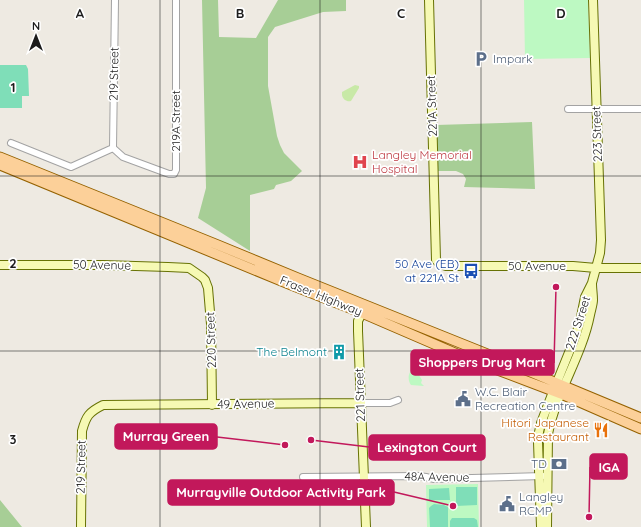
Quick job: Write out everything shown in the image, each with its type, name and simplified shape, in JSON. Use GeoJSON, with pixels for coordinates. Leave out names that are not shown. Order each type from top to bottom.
{"type":"FeatureCollection","features":[{"type":"Feature","properties":{"kind":"main road","name":"Fraser Highway"},"geometry":{"type":"LineString","coordinates":[[0,157],[470,347],[641,429]]}},
{"type":"Feature","properties":{"kind":"main road","name":"Fraser Highway"},"geometry":{"type":"LineString","coordinates":[[0,165],[291,285],[362,312],[471,360],[641,418]]}},
{"type":"Feature","properties":{"kind":"street","name":"219 Street"},"geometry":{"type":"LineString","coordinates":[[113,148],[115,0]]}},
{"type":"Feature","properties":{"kind":"street","name":"219A Street"},"geometry":{"type":"LineString","coordinates":[[113,148],[123,158],[170,174],[174,174],[176,170],[176,0]]}},
{"type":"Feature","properties":{"kind":"street","name":"221A Street"},"geometry":{"type":"LineString","coordinates":[[429,0],[436,260]]}},
{"type":"Feature","properties":{"kind":"street","name":"223 Street"},"geometry":{"type":"LineString","coordinates":[[593,0],[601,240],[596,268]]}},
{"type":"Feature","properties":{"kind":"street"},"geometry":{"type":"LineString","coordinates":[[568,109],[641,109]]}},
{"type":"Feature","properties":{"kind":"street"},"geometry":{"type":"LineString","coordinates":[[11,143],[71,167],[113,148]]}},
{"type":"Feature","properties":{"kind":"street","name":"50 Avenue"},"geometry":{"type":"LineString","coordinates":[[436,260],[440,264],[446,266],[573,266],[596,268],[641,268]]}},
{"type":"Feature","properties":{"kind":"street","name":"50 Avenue"},"geometry":{"type":"LineString","coordinates":[[0,264],[168,266],[189,268],[202,277]]}},
{"type":"Feature","properties":{"kind":"street","name":"222 Street"},"geometry":{"type":"LineString","coordinates":[[547,527],[543,476],[538,442],[539,432],[541,423],[584,338],[593,300],[592,283],[596,268]]}},
{"type":"Feature","properties":{"kind":"street","name":"220 Street"},"geometry":{"type":"LineString","coordinates":[[202,277],[208,288],[211,324],[212,405]]}},
{"type":"Feature","properties":{"kind":"street","name":"221 Street"},"geometry":{"type":"LineString","coordinates":[[362,312],[358,323],[366,527]]}},
{"type":"Feature","properties":{"kind":"street","name":"49 Avenue"},"geometry":{"type":"LineString","coordinates":[[93,410],[103,405],[361,403],[390,402],[398,400]]}},
{"type":"Feature","properties":{"kind":"street","name":"219 Street"},"geometry":{"type":"LineString","coordinates":[[81,527],[82,431],[85,419],[93,410]]}},
{"type":"Feature","properties":{"kind":"street","name":"48A Avenue"},"geometry":{"type":"LineString","coordinates":[[303,477],[419,476],[434,479],[543,476]]}},
{"type":"Feature","properties":{"kind":"street","name":"222 Street"},"geometry":{"type":"LineString","coordinates":[[541,527],[543,476]]}},
{"type":"Feature","properties":{"kind":"green space"},"geometry":{"type":"Polygon","coordinates":[[[202,0],[218,0],[219,37],[256,38],[278,0],[346,0],[346,11],[323,12],[275,27],[268,37],[268,86],[277,136],[284,153],[302,171],[291,181],[276,185],[274,189],[250,195],[250,251],[198,218],[206,188],[202,0]]]}},
{"type":"Feature","properties":{"kind":"green space"},"geometry":{"type":"Polygon","coordinates":[[[524,0],[588,0],[590,58],[525,59],[524,0]]]}},
{"type":"Feature","properties":{"kind":"green space"},"geometry":{"type":"Polygon","coordinates":[[[0,65],[26,65],[28,69],[29,96],[22,96],[22,108],[0,108],[0,65]]]}},
{"type":"Feature","properties":{"kind":"green space"},"geometry":{"type":"Polygon","coordinates":[[[355,85],[359,86],[359,88],[351,101],[345,100],[342,92],[355,85]]]}},
{"type":"Feature","properties":{"kind":"green space"},"geometry":{"type":"Polygon","coordinates":[[[532,122],[535,189],[464,187],[466,179],[463,174],[456,171],[437,171],[436,125],[532,122]]]}},
{"type":"Feature","properties":{"kind":"green space"},"geometry":{"type":"Polygon","coordinates":[[[415,369],[422,380],[421,383],[424,386],[411,385],[409,378],[410,373],[415,369]]]}},
{"type":"Feature","properties":{"kind":"green space"},"geometry":{"type":"Polygon","coordinates":[[[478,484],[479,527],[427,527],[426,485],[478,484]]]}},
{"type":"Feature","properties":{"kind":"green space"},"geometry":{"type":"Polygon","coordinates":[[[456,487],[477,487],[477,505],[456,506],[456,487]]]}},
{"type":"Feature","properties":{"kind":"green space"},"geometry":{"type":"Polygon","coordinates":[[[449,488],[450,500],[429,500],[429,489],[449,488]]]}},
{"type":"Feature","properties":{"kind":"green space"},"geometry":{"type":"Polygon","coordinates":[[[0,500],[22,527],[0,527],[0,500]]]}},
{"type":"Feature","properties":{"kind":"green space"},"geometry":{"type":"Polygon","coordinates":[[[434,504],[448,507],[448,527],[430,527],[429,508],[434,504]]]}},
{"type":"Feature","properties":{"kind":"green space"},"geometry":{"type":"Polygon","coordinates":[[[452,518],[474,518],[477,520],[478,527],[450,527],[450,521],[452,518]]]}},
{"type":"Feature","properties":{"kind":"place","name":"Impark"},"geometry":{"type":"Point","coordinates":[481,59]}},
{"type":"Feature","properties":{"kind":"place","name":"Langley Memorial Hospital"},"geometry":{"type":"Point","coordinates":[360,162]}},
{"type":"Feature","properties":{"kind":"place","name":"50 Ave (EB) at 221A St"},"geometry":{"type":"Point","coordinates":[471,271]}},
{"type":"Feature","properties":{"kind":"place","name":"Shoppers Drug Mart"},"geometry":{"type":"Point","coordinates":[556,287]}},
{"type":"Feature","properties":{"kind":"place","name":"The Belmont"},"geometry":{"type":"Point","coordinates":[339,352]}},
{"type":"Feature","properties":{"kind":"place","name":"W.C. Blair Recreation Centre"},"geometry":{"type":"Point","coordinates":[463,399]}},
{"type":"Feature","properties":{"kind":"place","name":"Hitori Japanese Restaurant"},"geometry":{"type":"Point","coordinates":[601,430]}},
{"type":"Feature","properties":{"kind":"place","name":"Lexington Court"},"geometry":{"type":"Point","coordinates":[311,440]}},
{"type":"Feature","properties":{"kind":"place","name":"Murray Green"},"geometry":{"type":"Point","coordinates":[285,445]}},
{"type":"Feature","properties":{"kind":"place","name":"TD"},"geometry":{"type":"Point","coordinates":[559,464]}},
{"type":"Feature","properties":{"kind":"place","name":"Langley RCMP"},"geometry":{"type":"Point","coordinates":[507,504]}},
{"type":"Feature","properties":{"kind":"place","name":"Murrayville Outdoor Activity Park"},"geometry":{"type":"Point","coordinates":[453,506]}},
{"type":"Feature","properties":{"kind":"place","name":"IGA"},"geometry":{"type":"Point","coordinates":[589,517]}}]}
